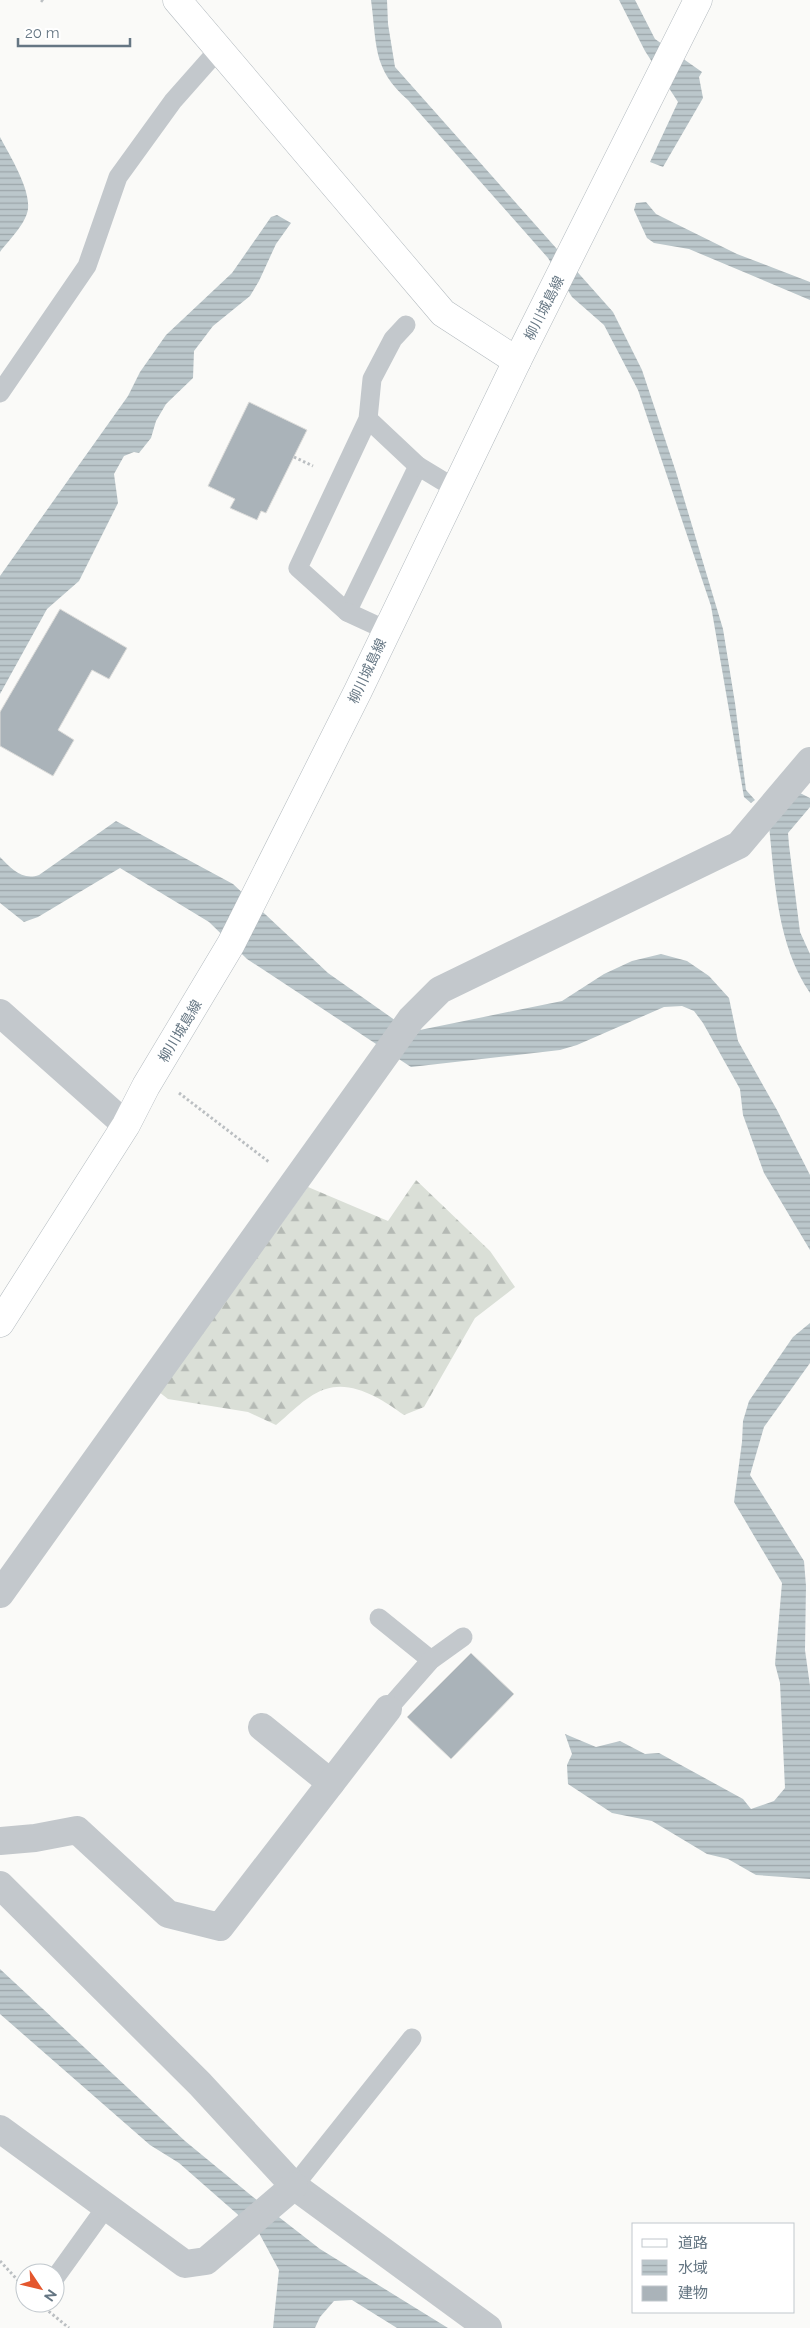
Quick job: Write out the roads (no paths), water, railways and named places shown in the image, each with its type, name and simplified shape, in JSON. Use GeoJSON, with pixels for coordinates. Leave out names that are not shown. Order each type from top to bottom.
{"type":"FeatureCollection","features":[{"type":"Feature","properties":{"kind":"main road"},"geometry":{"type":"LineString","coordinates":[[177,0],[443,314],[518,361]]}},
{"type":"Feature","properties":{"kind":"main road","name":"柳川城島線"},"geometry":{"type":"LineString","coordinates":[[0,1323],[126,1125],[231,944],[698,0]]}},
{"type":"Feature","properties":{"kind":"street"},"geometry":{"type":"LineString","coordinates":[[0,1594],[411,1019],[440,990],[739,845],[810,761]]}},
{"type":"Feature","properties":{"kind":"street"},"geometry":{"type":"LineString","coordinates":[[0,1013],[126,1125]]}},
{"type":"Feature","properties":{"kind":"street"},"geometry":{"type":"LineString","coordinates":[[0,1841],[35,1838],[77,1830],[168,1914],[220,1927],[388,1709]]}},
{"type":"Feature","properties":{"kind":"street"},"geometry":{"type":"LineString","coordinates":[[262,1727],[331,1783]]}},
{"type":"Feature","properties":{"kind":"street"},"geometry":{"type":"LineString","coordinates":[[0,1885],[200,2084],[286,2194],[488,2328]]}},
{"type":"Feature","properties":{"kind":"street"},"geometry":{"type":"LineString","coordinates":[[0,2129],[185,2264],[206,2261],[286,2194]]}},
{"type":"Feature","properties":{"kind":"lane"},"geometry":{"type":"LineString","coordinates":[[0,393],[87,266],[118,177],[174,101],[219,49]]}},
{"type":"Feature","properties":{"kind":"lane"},"geometry":{"type":"LineString","coordinates":[[386,630],[347,612],[298,568],[368,419],[372,380],[393,339],[406,325]]}},
{"type":"Feature","properties":{"kind":"lane"},"geometry":{"type":"LineString","coordinates":[[368,419],[418,466],[456,489]]}},
{"type":"Feature","properties":{"kind":"lane"},"geometry":{"type":"LineString","coordinates":[[347,612],[418,466]]}},
{"type":"Feature","properties":{"kind":"lane"},"geometry":{"type":"LineString","coordinates":[[379,1618],[432,1660]]}},
{"type":"Feature","properties":{"kind":"lane"},"geometry":{"type":"LineString","coordinates":[[388,1709],[432,1660],[463,1637]]}},
{"type":"Feature","properties":{"kind":"lane"},"geometry":{"type":"LineString","coordinates":[[286,2194],[412,2038]]}},
{"type":"Feature","properties":{"kind":"lane"},"geometry":{"type":"LineString","coordinates":[[65,2264],[106,2207]]}},
{"type":"Feature","properties":{"kind":"water"},"geometry":{"type":"Polygon","coordinates":[[[371,0],[387,0],[388,24],[395,67],[613,312],[642,370],[676,472],[723,629],[746,790],[755,800],[751,803],[744,797],[711,606],[638,390],[604,325],[572,297],[548,258],[408,100],[396,89],[382,66],[378,55],[371,0]]]}},
{"type":"Feature","properties":{"kind":"water"},"geometry":{"type":"Polygon","coordinates":[[[619,0],[635,0],[655,39],[702,72],[699,77],[703,98],[663,167],[650,162],[678,102],[645,51],[619,0]]]}},
{"type":"Feature","properties":{"kind":"water"},"geometry":{"type":"Polygon","coordinates":[[[0,137],[23,182],[28,209],[24,220],[0,252],[0,137]]]}},
{"type":"Feature","properties":{"kind":"water"},"geometry":{"type":"Polygon","coordinates":[[[646,202],[656,214],[737,254],[810,282],[810,300],[689,249],[654,243],[647,238],[634,210],[636,203],[646,202]]]}},
{"type":"Feature","properties":{"kind":"water"},"geometry":{"type":"Polygon","coordinates":[[[277,215],[291,223],[276,244],[259,281],[250,296],[213,326],[194,351],[193,378],[166,404],[156,421],[151,438],[139,453],[134,452],[124,456],[114,474],[118,503],[79,581],[47,609],[0,694],[0,576],[128,396],[140,372],[166,335],[232,273],[271,217],[277,215]]]}},
{"type":"Feature","properties":{"kind":"water"},"geometry":{"type":"Polygon","coordinates":[[[798,792],[810,798],[810,807],[788,833],[800,932],[810,954],[810,993],[799,974],[784,934],[779,913],[769,826],[798,792]]]}},
{"type":"Feature","properties":{"kind":"water"},"geometry":{"type":"Polygon","coordinates":[[[116,821],[233,884],[328,973],[416,1035],[420,1030],[562,1001],[604,974],[632,961],[661,954],[687,961],[709,976],[729,998],[738,1041],[777,1110],[810,1175],[810,1250],[764,1173],[743,1115],[740,1089],[703,1023],[694,1011],[682,1006],[664,1007],[577,1045],[560,1050],[411,1067],[247,959],[209,922],[120,868],[38,917],[24,922],[0,903],[0,857],[22,875],[39,875],[116,821]]]}},
{"type":"Feature","properties":{"kind":"water"},"geometry":{"type":"Polygon","coordinates":[[[810,1323],[810,1363],[764,1427],[750,1475],[804,1561],[806,1586],[805,1650],[810,1686],[810,1879],[756,1875],[728,1859],[707,1854],[652,1821],[612,1813],[568,1784],[567,1765],[572,1754],[565,1734],[596,1747],[620,1741],[645,1754],[659,1753],[743,1799],[751,1809],[774,1801],[785,1788],[780,1683],[775,1664],[782,1583],[734,1502],[743,1421],[749,1401],[793,1337],[810,1323]]]}},
{"type":"Feature","properties":{"kind":"water"},"geometry":{"type":"Polygon","coordinates":[[[0,1969],[185,2141],[253,2197],[320,2249],[448,2328],[397,2328],[352,2300],[334,2301],[320,2317],[315,2328],[273,2328],[279,2270],[259,2233],[179,2163],[150,2145],[0,2014],[0,1969]]]}}]}
